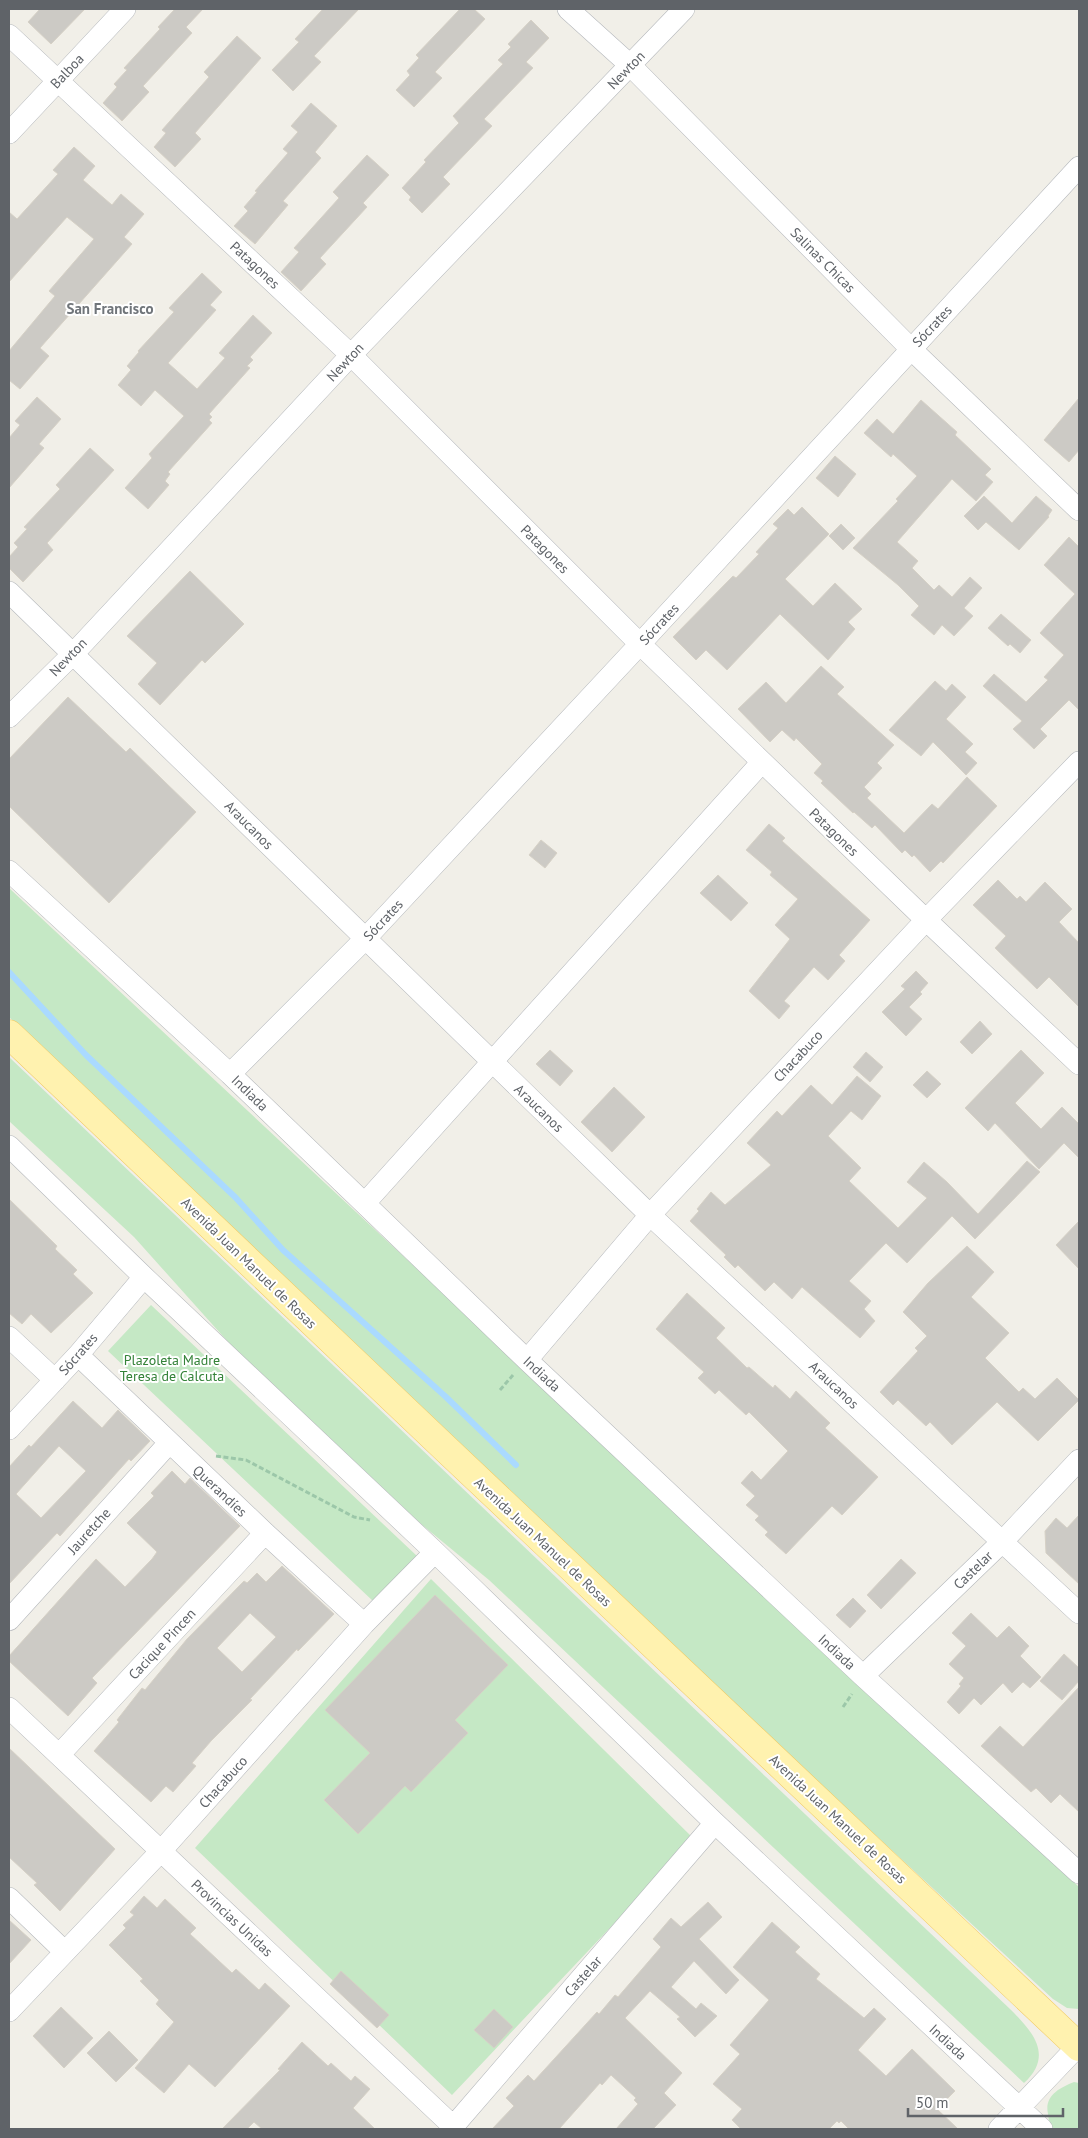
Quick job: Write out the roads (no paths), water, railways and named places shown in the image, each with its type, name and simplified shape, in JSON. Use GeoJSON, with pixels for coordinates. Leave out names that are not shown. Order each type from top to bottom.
{"type":"FeatureCollection","features":[{"type":"Feature","properties":{"kind":"main road","name":"Avenida Juan Manuel de Rosas"},"geometry":{"type":"LineString","coordinates":[[9,1034],[446,1450],[1079,2046]]}},
{"type":"Feature","properties":{"kind":"street","name":"Balboa"},"geometry":{"type":"LineString","coordinates":[[9,133],[125,9]]}},
{"type":"Feature","properties":{"kind":"street","name":"Salinas Chicas"},"geometry":{"type":"LineString","coordinates":[[568,9],[630,65],[910,349],[1079,510]]}},
{"type":"Feature","properties":{"kind":"street","name":"Newton"},"geometry":{"type":"LineString","coordinates":[[9,717],[74,653],[351,355],[684,9]]}},
{"type":"Feature","properties":{"kind":"street","name":"Patagones"},"geometry":{"type":"LineString","coordinates":[[9,35],[351,355],[640,644],[926,920],[1079,1064]]}},
{"type":"Feature","properties":{"kind":"street","name":"Sócrates"},"geometry":{"type":"LineString","coordinates":[[230,1074],[365,940],[1079,167]]}},
{"type":"Feature","properties":{"kind":"street","name":"Araucanos"},"geometry":{"type":"LineString","coordinates":[[9,592],[74,653],[365,940],[650,1215],[1079,1614]]}},
{"type":"Feature","properties":{"kind":"street"},"geometry":{"type":"LineString","coordinates":[[365,1202],[762,762]]}},
{"type":"Feature","properties":{"kind":"street","name":"Chacabuco"},"geometry":{"type":"LineString","coordinates":[[527,1360],[650,1215],[926,920],[1079,762]]}},
{"type":"Feature","properties":{"kind":"street","name":"Indiada"},"geometry":{"type":"LineString","coordinates":[[9,870],[230,1074],[527,1360],[863,1676],[1079,1873]]}},
{"type":"Feature","properties":{"kind":"street","name":"Indiada"},"geometry":{"type":"LineString","coordinates":[[9,1146],[144,1277],[435,1552],[715,1823],[1042,2129]]}},
{"type":"Feature","properties":{"kind":"street","name":"Sócrates"},"geometry":{"type":"LineString","coordinates":[[9,1429],[78,1355],[144,1277]]}},
{"type":"Feature","properties":{"kind":"street"},"geometry":{"type":"LineString","coordinates":[[9,1337],[55,1380]]}},
{"type":"Feature","properties":{"kind":"street","name":"Querandíes"},"geometry":{"type":"LineString","coordinates":[[78,1355],[265,1533],[364,1624]]}},
{"type":"Feature","properties":{"kind":"street","name":"Jauretche"},"geometry":{"type":"LineString","coordinates":[[9,1620],[175,1447]]}},
{"type":"Feature","properties":{"kind":"street","name":"Castelar"},"geometry":{"type":"LineString","coordinates":[[863,1676],[1002,1542],[1079,1460]]}},
{"type":"Feature","properties":{"kind":"street","name":"Cacique Pincen"},"geometry":{"type":"LineString","coordinates":[[59,1755],[265,1533]]}},
{"type":"Feature","properties":{"kind":"street","name":"Chacabuco"},"geometry":{"type":"LineString","coordinates":[[9,2011],[161,1851],[364,1624],[435,1552]]}},
{"type":"Feature","properties":{"kind":"street","name":"Provincias Unidas"},"geometry":{"type":"LineString","coordinates":[[9,1708],[454,2128]]}},
{"type":"Feature","properties":{"kind":"street","name":"Castelar"},"geometry":{"type":"LineString","coordinates":[[454,2128],[715,1823]]}},
{"type":"Feature","properties":{"kind":"street"},"geometry":{"type":"LineString","coordinates":[[9,1898],[65,1952]]}},
{"type":"Feature","properties":{"kind":"street"},"geometry":{"type":"LineString","coordinates":[[999,2129],[1079,2046]]}},
{"type":"Feature","properties":{"kind":"waterway"},"geometry":{"type":"LineString","coordinates":[[9,972],[86,1055],[236,1198],[283,1250],[446,1397],[516,1465]]}},
{"type":"Feature","properties":{"kind":"district","name":"San Francisco"},"geometry":{"type":"Point","coordinates":[110,308]}},
{"type":"Feature","properties":{"kind":"park label","name":"Plazoleta Madre Teresa de Calcuta"},"geometry":{"type":"Point","coordinates":[172,1368]}}]}
